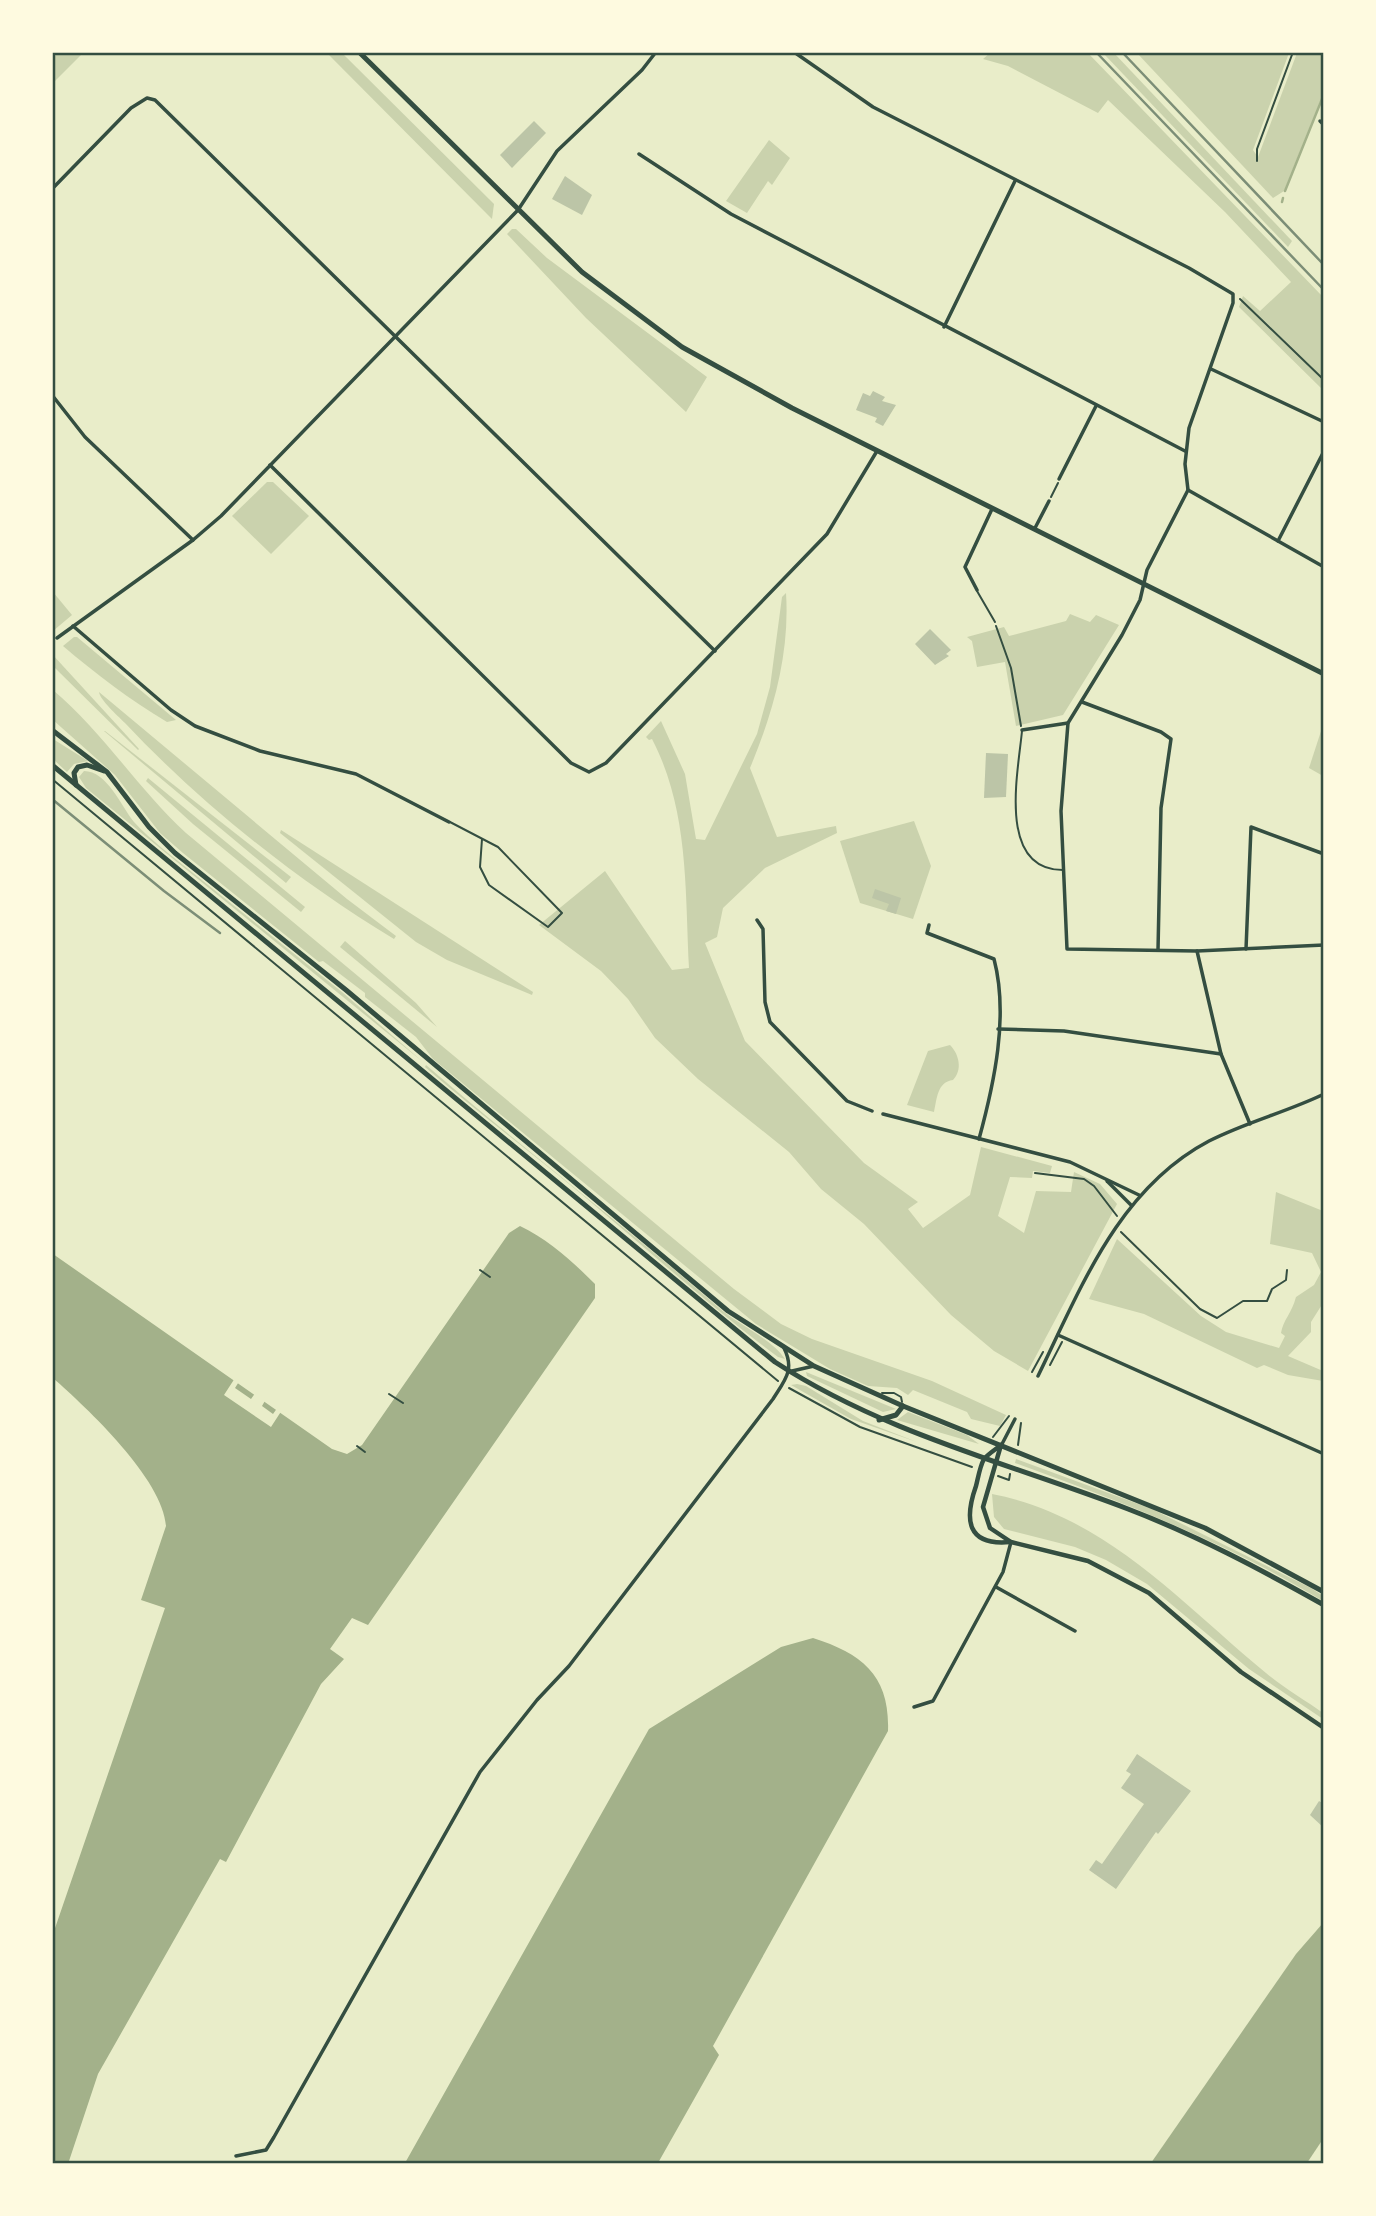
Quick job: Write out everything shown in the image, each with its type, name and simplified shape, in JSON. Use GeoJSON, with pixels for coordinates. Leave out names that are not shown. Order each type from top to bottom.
{"type":"FeatureCollection","features":[{"type":"Feature","properties":{"kind":"main road"},"geometry":{"type":"LineString","coordinates":[[359,52],[582,272],[682,347],[877,451],[1324,674]]}},
{"type":"Feature","properties":{"kind":"main road"},"geometry":{"type":"LineString","coordinates":[[52,730],[107,772],[149,827],[175,853],[346,990],[728,1311],[814,1366],[874,1394],[1205,1528],[1324,1592]]}},
{"type":"Feature","properties":{"kind":"main road"},"geometry":{"type":"LineString","coordinates":[[52,765],[320,983],[747,1340],[790,1372],[879,1420],[1116,1505],[1194,1537],[1324,1605]]}},
{"type":"Feature","properties":{"kind":"main road"},"geometry":{"type":"LineString","coordinates":[[76,786],[74,773],[81,766],[107,772]]}},
{"type":"Feature","properties":{"kind":"main road"},"geometry":{"type":"LineString","coordinates":[[879,1420],[896,1415],[903,1406]]}},
{"type":"Feature","properties":{"kind":"street"},"geometry":{"type":"LineString","coordinates":[[57,638],[193,540],[270,465],[518,210],[557,150],[642,70],[656,52]]}},
{"type":"Feature","properties":{"kind":"street"},"geometry":{"type":"LineString","coordinates":[[794,52],[869,105],[1233,294],[1233,303],[1189,428],[1185,451],[1188,490],[1147,570],[1140,600],[1122,635],[1068,723],[1061,811],[1067,949],[1197,951],[1324,945]]}},
{"type":"Feature","properties":{"kind":"street"},"geometry":{"type":"LineString","coordinates":[[52,189],[131,108],[147,98],[155,100],[715,650]]}},
{"type":"Feature","properties":{"kind":"street"},"geometry":{"type":"LineString","coordinates":[[1320,121],[1324,125]]}},
{"type":"Feature","properties":{"kind":"street"},"geometry":{"type":"LineString","coordinates":[[639,154],[731,215],[1185,451]]}},
{"type":"Feature","properties":{"kind":"street"},"geometry":{"type":"LineString","coordinates":[[944,327],[1015,181]]}},
{"type":"Feature","properties":{"kind":"street"},"geometry":{"type":"LineString","coordinates":[[1210,369],[1324,422]]}},
{"type":"Feature","properties":{"kind":"street"},"geometry":{"type":"LineString","coordinates":[[52,395],[85,437],[193,540]]}},
{"type":"Feature","properties":{"kind":"street"},"geometry":{"type":"LineString","coordinates":[[1059,479],[1096,406]]}},
{"type":"Feature","properties":{"kind":"street"},"geometry":{"type":"LineString","coordinates":[[270,465],[582,771],[598,770],[606,764],[827,534],[877,451]]}},
{"type":"Feature","properties":{"kind":"street"},"geometry":{"type":"LineString","coordinates":[[1278,541],[1324,451]]}},
{"type":"Feature","properties":{"kind":"street"},"geometry":{"type":"LineString","coordinates":[[1188,490],[1324,567]]}},
{"type":"Feature","properties":{"kind":"street"},"geometry":{"type":"LineString","coordinates":[[1034,530],[1049,501]]}},
{"type":"Feature","properties":{"kind":"street"},"geometry":{"type":"LineString","coordinates":[[977,590],[965,567],[992,509]]}},
{"type":"Feature","properties":{"kind":"street"},"geometry":{"type":"LineString","coordinates":[[73,626],[170,710],[195,726],[260,751],[356,774],[449,822]]}},
{"type":"Feature","properties":{"kind":"street"},"geometry":{"type":"LineString","coordinates":[[1081,701],[1161,732],[1171,739],[1161,808],[1158,950]]}},
{"type":"Feature","properties":{"kind":"street"},"geometry":{"type":"LineString","coordinates":[[1022,730],[1068,723]]}},
{"type":"Feature","properties":{"kind":"street"},"geometry":{"type":"LineString","coordinates":[[1246,950],[1251,827],[1324,854]]}},
{"type":"Feature","properties":{"kind":"street"},"geometry":{"type":"LineString","coordinates":[[757,920],[763,929],[765,1002],[770,1022],[839,1093],[857,1107],[872,1111]]}},
{"type":"Feature","properties":{"kind":"street"},"geometry":{"type":"LineString","coordinates":[[929,925],[927,933],[994,959],[998,974],[998,1029],[991,1091],[979,1139]]}},
{"type":"Feature","properties":{"kind":"street"},"geometry":{"type":"LineString","coordinates":[[1197,951],[1220,1054],[1250,1125]]}},
{"type":"Feature","properties":{"kind":"street"},"geometry":{"type":"LineString","coordinates":[[998,1029],[1064,1031],[1220,1054]]}},
{"type":"Feature","properties":{"kind":"street"},"geometry":{"type":"LineString","coordinates":[[1038,1376],[1115,1226],[1139,1195],[1185,1156],[1210,1141],[1324,1094]]}},
{"type":"Feature","properties":{"kind":"street"},"geometry":{"type":"LineString","coordinates":[[883,1114],[1070,1162],[1139,1195]]}},
{"type":"Feature","properties":{"kind":"street"},"geometry":{"type":"LineString","coordinates":[[1105,1180],[1131,1205]]}},
{"type":"Feature","properties":{"kind":"street"},"geometry":{"type":"LineString","coordinates":[[1058,1335],[1324,1454]]}},
{"type":"Feature","properties":{"kind":"street"},"geometry":{"type":"LineString","coordinates":[[784,1348],[791,1361],[790,1372]]}},
{"type":"Feature","properties":{"kind":"street"},"geometry":{"type":"LineString","coordinates":[[236,2156],[266,2150],[275,2137],[481,1772],[522,1718],[584,1648],[705,1490],[790,1372],[800,1367],[814,1366]]}},
{"type":"Feature","properties":{"kind":"street"},"geometry":{"type":"LineString","coordinates":[[1011,1542],[990,1528],[983,1514],[984,1500],[1002,1444],[1015,1419]]}},
{"type":"Feature","properties":{"kind":"street"},"geometry":{"type":"LineString","coordinates":[[1002,1444],[984,1459],[969,1509],[971,1527],[977,1535],[991,1544],[1011,1542],[1088,1561],[1149,1593],[1241,1672],[1324,1728]]}},
{"type":"Feature","properties":{"kind":"street"},"geometry":{"type":"LineString","coordinates":[[914,1707],[933,1701],[996,1587],[1011,1542]]}},
{"type":"Feature","properties":{"kind":"street"},"geometry":{"type":"LineString","coordinates":[[996,1587],[1075,1631]]}},
{"type":"Feature","properties":{"kind":"lane"},"geometry":{"type":"LineString","coordinates":[[977,590],[995,622]]}},
{"type":"Feature","properties":{"kind":"lane"},"geometry":{"type":"LineString","coordinates":[[1022,730],[1016,803],[1020,838],[1031,860],[1054,870],[1064,870]]}},
{"type":"Feature","properties":{"kind":"lane"},"geometry":{"type":"LineString","coordinates":[[449,822],[498,847],[562,913],[548,927],[489,885],[480,867],[482,839]]}},
{"type":"Feature","properties":{"kind":"path"},"geometry":{"type":"LineString","coordinates":[[1257,161],[1257,149],[1293,52]]}},
{"type":"Feature","properties":{"kind":"path"},"geometry":{"type":"LineString","coordinates":[[1233,294],[1324,380]]}},
{"type":"Feature","properties":{"kind":"path"},"geometry":{"type":"LineString","coordinates":[[1049,501],[1059,479]]}},
{"type":"Feature","properties":{"kind":"path"},"geometry":{"type":"LineString","coordinates":[[995,622],[1008,656],[1022,730]]}},
{"type":"Feature","properties":{"kind":"path"},"geometry":{"type":"LineString","coordinates":[[52,779],[247,940]]}},
{"type":"Feature","properties":{"kind":"path"},"geometry":{"type":"LineString","coordinates":[[1035,1173],[1084,1179],[1121,1219]]}},
{"type":"Feature","properties":{"kind":"path"},"geometry":{"type":"LineString","coordinates":[[1115,1226],[1210,1316],[1223,1316],[1234,1304],[1243,1301],[1266,1301],[1272,1289],[1286,1280],[1287,1270]]}},
{"type":"Feature","properties":{"kind":"path"},"geometry":{"type":"LineString","coordinates":[[480,1270],[491,1277]]}},
{"type":"Feature","properties":{"kind":"path"},"geometry":{"type":"LineString","coordinates":[[1048,1371],[1064,1338]]}},
{"type":"Feature","properties":{"kind":"path"},"geometry":{"type":"LineString","coordinates":[[389,1394],[403,1403]]}},
{"type":"Feature","properties":{"kind":"path"},"geometry":{"type":"LineString","coordinates":[[357,1446],[365,1452]]}},
{"type":"Feature","properties":{"kind":"shaded area"},"geometry":{"type":"Polygon","coordinates":[[[58,53],[83,53],[53,83],[53,58],[58,53]]]}},
{"type":"Feature","properties":{"kind":"shaded area"},"geometry":{"type":"Polygon","coordinates":[[[327,53],[342,53],[494,204],[492,219],[327,53]]]}},
{"type":"Feature","properties":{"kind":"shaded area"},"geometry":{"type":"Polygon","coordinates":[[[990,53],[1088,53],[1323,297],[1323,390],[1239,307],[1243,296],[1260,311],[1291,282],[1225,212],[1108,100],[1098,113],[1008,66],[983,59],[990,53]]]}},
{"type":"Feature","properties":{"kind":"shaded area"},"geometry":{"type":"Polygon","coordinates":[[[1103,53],[1114,53],[1292,241],[1288,247],[1103,53]]]}},
{"type":"Feature","properties":{"kind":"shaded area"},"geometry":{"type":"Polygon","coordinates":[[[1137,53],[1289,53],[1253,150],[1258,157],[1297,53],[1323,53],[1323,94],[1284,191],[1273,198],[1137,53]]]}},
{"type":"Feature","properties":{"kind":"shaded area"},"geometry":{"type":"Polygon","coordinates":[[[769,140],[790,158],[772,185],[768,181],[747,213],[726,201],[769,140]]]}},
{"type":"Feature","properties":{"kind":"shaded area"},"geometry":{"type":"Polygon","coordinates":[[[516,229],[547,258],[707,377],[686,412],[586,318],[507,234],[516,229]]]}},
{"type":"Feature","properties":{"kind":"shaded area"},"geometry":{"type":"Polygon","coordinates":[[[267,482],[273,482],[309,516],[271,554],[232,516],[267,482]]]}},
{"type":"Feature","properties":{"kind":"shaded area"},"geometry":{"type":"Polygon","coordinates":[[[53,592],[72,615],[52,631],[53,592]]]}},
{"type":"Feature","properties":{"kind":"shaded area"},"geometry":{"type":"Polygon","coordinates":[[[786,593],[787,616],[778,683],[773,705],[750,768],[777,837],[836,826],[837,833],[765,868],[723,908],[717,937],[705,943],[745,1041],[864,1163],[918,1202],[908,1209],[923,1228],[970,1195],[981,1147],[1052,1166],[1050,1173],[1033,1171],[1032,1178],[1010,1177],[998,1216],[1024,1233],[1036,1191],[1071,1192],[1074,1172],[1100,1184],[1117,1204],[1028,1371],[994,1351],[951,1315],[864,1224],[821,1189],[789,1152],[698,1079],[655,1038],[628,999],[601,971],[539,925],[605,871],[672,970],[689,968],[679,822],[664,766],[652,739],[646,737],[661,721],[685,774],[696,839],[705,840],[757,734],[770,687],[782,597],[786,593]]]}},
{"type":"Feature","properties":{"kind":"shaded area"},"geometry":{"type":"Polygon","coordinates":[[[1070,614],[1090,622],[1096,615],[1119,625],[1063,715],[1016,726],[1005,662],[977,667],[972,641],[967,637],[1004,627],[1009,636],[1066,621],[1070,614]]]}},
{"type":"Feature","properties":{"kind":"shaded area"},"geometry":{"type":"Polygon","coordinates":[[[74,637],[176,720],[167,722],[140,705],[63,646],[74,637]]]}},
{"type":"Feature","properties":{"kind":"shaded area"},"geometry":{"type":"Polygon","coordinates":[[[52,654],[139,749],[138,750],[53,666],[52,654]]]}},
{"type":"Feature","properties":{"kind":"shaded area"},"geometry":{"type":"Polygon","coordinates":[[[53,690],[88,724],[186,833],[734,1289],[781,1324],[812,1339],[932,1381],[1006,1415],[1000,1426],[971,1419],[967,1412],[913,1390],[908,1395],[897,1388],[868,1386],[830,1369],[756,1324],[433,1059],[416,1037],[365,997],[365,993],[323,961],[319,962],[160,833],[115,775],[53,720],[53,690]]]}},
{"type":"Feature","properties":{"kind":"shaded area"},"geometry":{"type":"Polygon","coordinates":[[[99,692],[347,899],[396,936],[394,939],[322,892],[252,840],[186,783],[109,708],[99,692]]]}},
{"type":"Feature","properties":{"kind":"shaded area"},"geometry":{"type":"Polygon","coordinates":[[[1323,725],[1323,776],[1309,768],[1323,725]]]}},
{"type":"Feature","properties":{"kind":"shaded area"},"geometry":{"type":"Polygon","coordinates":[[[105,731],[291,877],[286,883],[105,731]]]}},
{"type":"Feature","properties":{"kind":"shaded area"},"geometry":{"type":"Polygon","coordinates":[[[53,739],[88,761],[74,764],[67,772],[53,759],[53,739]]]}},
{"type":"Feature","properties":{"kind":"shaded area"},"geometry":{"type":"Polygon","coordinates":[[[84,771],[100,777],[113,790],[144,833],[342,992],[423,1062],[86,788],[79,777],[84,771]]]}},
{"type":"Feature","properties":{"kind":"shaded area"},"geometry":{"type":"Polygon","coordinates":[[[148,778],[305,907],[301,912],[193,824],[146,781],[148,778]]]}},
{"type":"Feature","properties":{"kind":"shaded area"},"geometry":{"type":"Polygon","coordinates":[[[914,821],[931,866],[913,919],[860,903],[840,841],[914,821]]]}},
{"type":"Feature","properties":{"kind":"shaded area"},"geometry":{"type":"Polygon","coordinates":[[[281,830],[533,992],[532,995],[447,960],[416,942],[280,833],[281,830]]]}},
{"type":"Feature","properties":{"kind":"shaded area"},"geometry":{"type":"Polygon","coordinates":[[[345,941],[416,1003],[437,1027],[340,947],[345,941]]]}},
{"type":"Feature","properties":{"kind":"shaded area"},"geometry":{"type":"Polygon","coordinates":[[[950,1045],[958,1057],[958,1072],[953,1080],[941,1088],[934,1112],[907,1105],[928,1051],[950,1045]]]}},
{"type":"Feature","properties":{"kind":"shaded area"},"geometry":{"type":"Polygon","coordinates":[[[426,1065],[718,1307],[772,1345],[785,1359],[778,1357],[712,1305],[584,1196],[447,1086],[425,1067],[426,1065]]]}},
{"type":"Feature","properties":{"kind":"shaded area"},"geometry":{"type":"Polygon","coordinates":[[[1276,1192],[1323,1211],[1323,1303],[1311,1322],[1311,1332],[1288,1356],[1323,1371],[1323,1381],[1288,1375],[1264,1365],[1257,1368],[1144,1314],[1089,1299],[1117,1239],[1201,1316],[1226,1332],[1279,1348],[1285,1336],[1281,1333],[1282,1328],[1296,1297],[1314,1285],[1321,1272],[1312,1253],[1270,1244],[1276,1192]]]}},
{"type":"Feature","properties":{"kind":"shaded area"},"geometry":{"type":"Polygon","coordinates":[[[520,1226],[550,1244],[586,1275],[595,1284],[595,1298],[368,1625],[352,1618],[330,1649],[344,1659],[321,1684],[226,1862],[220,1859],[98,2074],[68,2164],[53,2163],[53,1934],[165,1608],[141,1600],[166,1526],[162,1507],[138,1466],[85,1407],[53,1378],[53,1254],[332,1449],[347,1454],[362,1445],[509,1233],[520,1226]]]}},
{"type":"Feature","properties":{"kind":"shaded area"},"geometry":{"type":"Polygon","coordinates":[[[806,1372],[896,1409],[883,1412],[807,1376],[806,1372]]]}},
{"type":"Feature","properties":{"kind":"shaded area"},"geometry":{"type":"Polygon","coordinates":[[[791,1385],[806,1386],[863,1421],[917,1442],[851,1419],[791,1385]]]}},
{"type":"Feature","properties":{"kind":"shaded area"},"geometry":{"type":"Polygon","coordinates":[[[908,1412],[967,1435],[979,1444],[897,1420],[908,1412]]]}},
{"type":"Feature","properties":{"kind":"shaded area"},"geometry":{"type":"Polygon","coordinates":[[[1016,1459],[1152,1509],[1311,1588],[1323,1596],[1323,1601],[1211,1542],[1134,1508],[1015,1463],[1016,1459]]]}},
{"type":"Feature","properties":{"kind":"shaded area"},"geometry":{"type":"Polygon","coordinates":[[[992,1494],[1033,1505],[1071,1521],[1106,1542],[1172,1591],[1273,1678],[1323,1713],[1323,1719],[1249,1669],[1147,1584],[1106,1560],[1075,1547],[1004,1529],[994,1517],[992,1494]]]}},
{"type":"Feature","properties":{"kind":"shaded area"},"geometry":{"type":"Polygon","coordinates":[[[813,1638],[846,1652],[870,1670],[884,1696],[888,1731],[713,2046],[719,2055],[658,2163],[405,2163],[649,1729],[781,1647],[813,1638]]]}},
{"type":"Feature","properties":{"kind":"shaded area"},"geometry":{"type":"Polygon","coordinates":[[[1323,1923],[1323,2139],[1307,2163],[1151,2163],[1296,1954],[1323,1923]]]}},
{"type":"Feature","properties":{"kind":"pier"},"geometry":{"type":"Polygon","coordinates":[[[235,1378],[240,1380],[235,1388],[251,1399],[256,1392],[266,1399],[262,1406],[273,1414],[278,1407],[282,1410],[271,1427],[224,1395],[235,1378]]]}},
{"type":"Feature","properties":{"kind":"building"},"geometry":{"type":"Polygon","coordinates":[[[534,121],[546,133],[512,168],[500,155],[534,121]]]}},
{"type":"Feature","properties":{"kind":"building"},"geometry":{"type":"Polygon","coordinates":[[[565,176],[592,195],[582,215],[552,199],[565,176]]]}},
{"type":"Feature","properties":{"kind":"building"},"geometry":{"type":"Polygon","coordinates":[[[873,391],[885,397],[882,401],[896,405],[883,426],[875,422],[877,418],[856,410],[863,393],[870,396],[873,391]]]}},
{"type":"Feature","properties":{"kind":"building"},"geometry":{"type":"Polygon","coordinates":[[[930,629],[951,650],[946,654],[949,656],[935,665],[915,644],[930,629]]]}},
{"type":"Feature","properties":{"kind":"building"},"geometry":{"type":"Polygon","coordinates":[[[986,753],[1008,754],[1006,797],[984,798],[986,753]]]}},
{"type":"Feature","properties":{"kind":"building"},"geometry":{"type":"Polygon","coordinates":[[[875,889],[901,898],[896,914],[886,911],[889,904],[872,898],[875,889]]]}},
{"type":"Feature","properties":{"kind":"building"},"geometry":{"type":"Polygon","coordinates":[[[1137,1754],[1191,1791],[1158,1834],[1156,1832],[1116,1889],[1089,1870],[1096,1860],[1102,1864],[1144,1804],[1121,1788],[1131,1774],[1126,1771],[1137,1754]]]}},
{"type":"Feature","properties":{"kind":"building"},"geometry":{"type":"Polygon","coordinates":[[[1319,1801],[1324,1804],[1324,1828],[1310,1815],[1319,1801]]]}},
{"type":"Feature","properties":{"kind":"waterway"},"geometry":{"type":"LineString","coordinates":[[1285,191],[1324,94]]}},
{"type":"Feature","properties":{"kind":"waterway"},"geometry":{"type":"LineString","coordinates":[[1282,202],[1283,198]]}},
{"type":"Feature","properties":{"kind":"railway"},"geometry":{"type":"LineString","coordinates":[[1096,52],[1324,290]]}},
{"type":"Feature","properties":{"kind":"railway"},"geometry":{"type":"LineString","coordinates":[[1122,52],[1324,265]]}},
{"type":"Feature","properties":{"kind":"railway"},"geometry":{"type":"LineString","coordinates":[[52,799],[220,933]]}}]}
